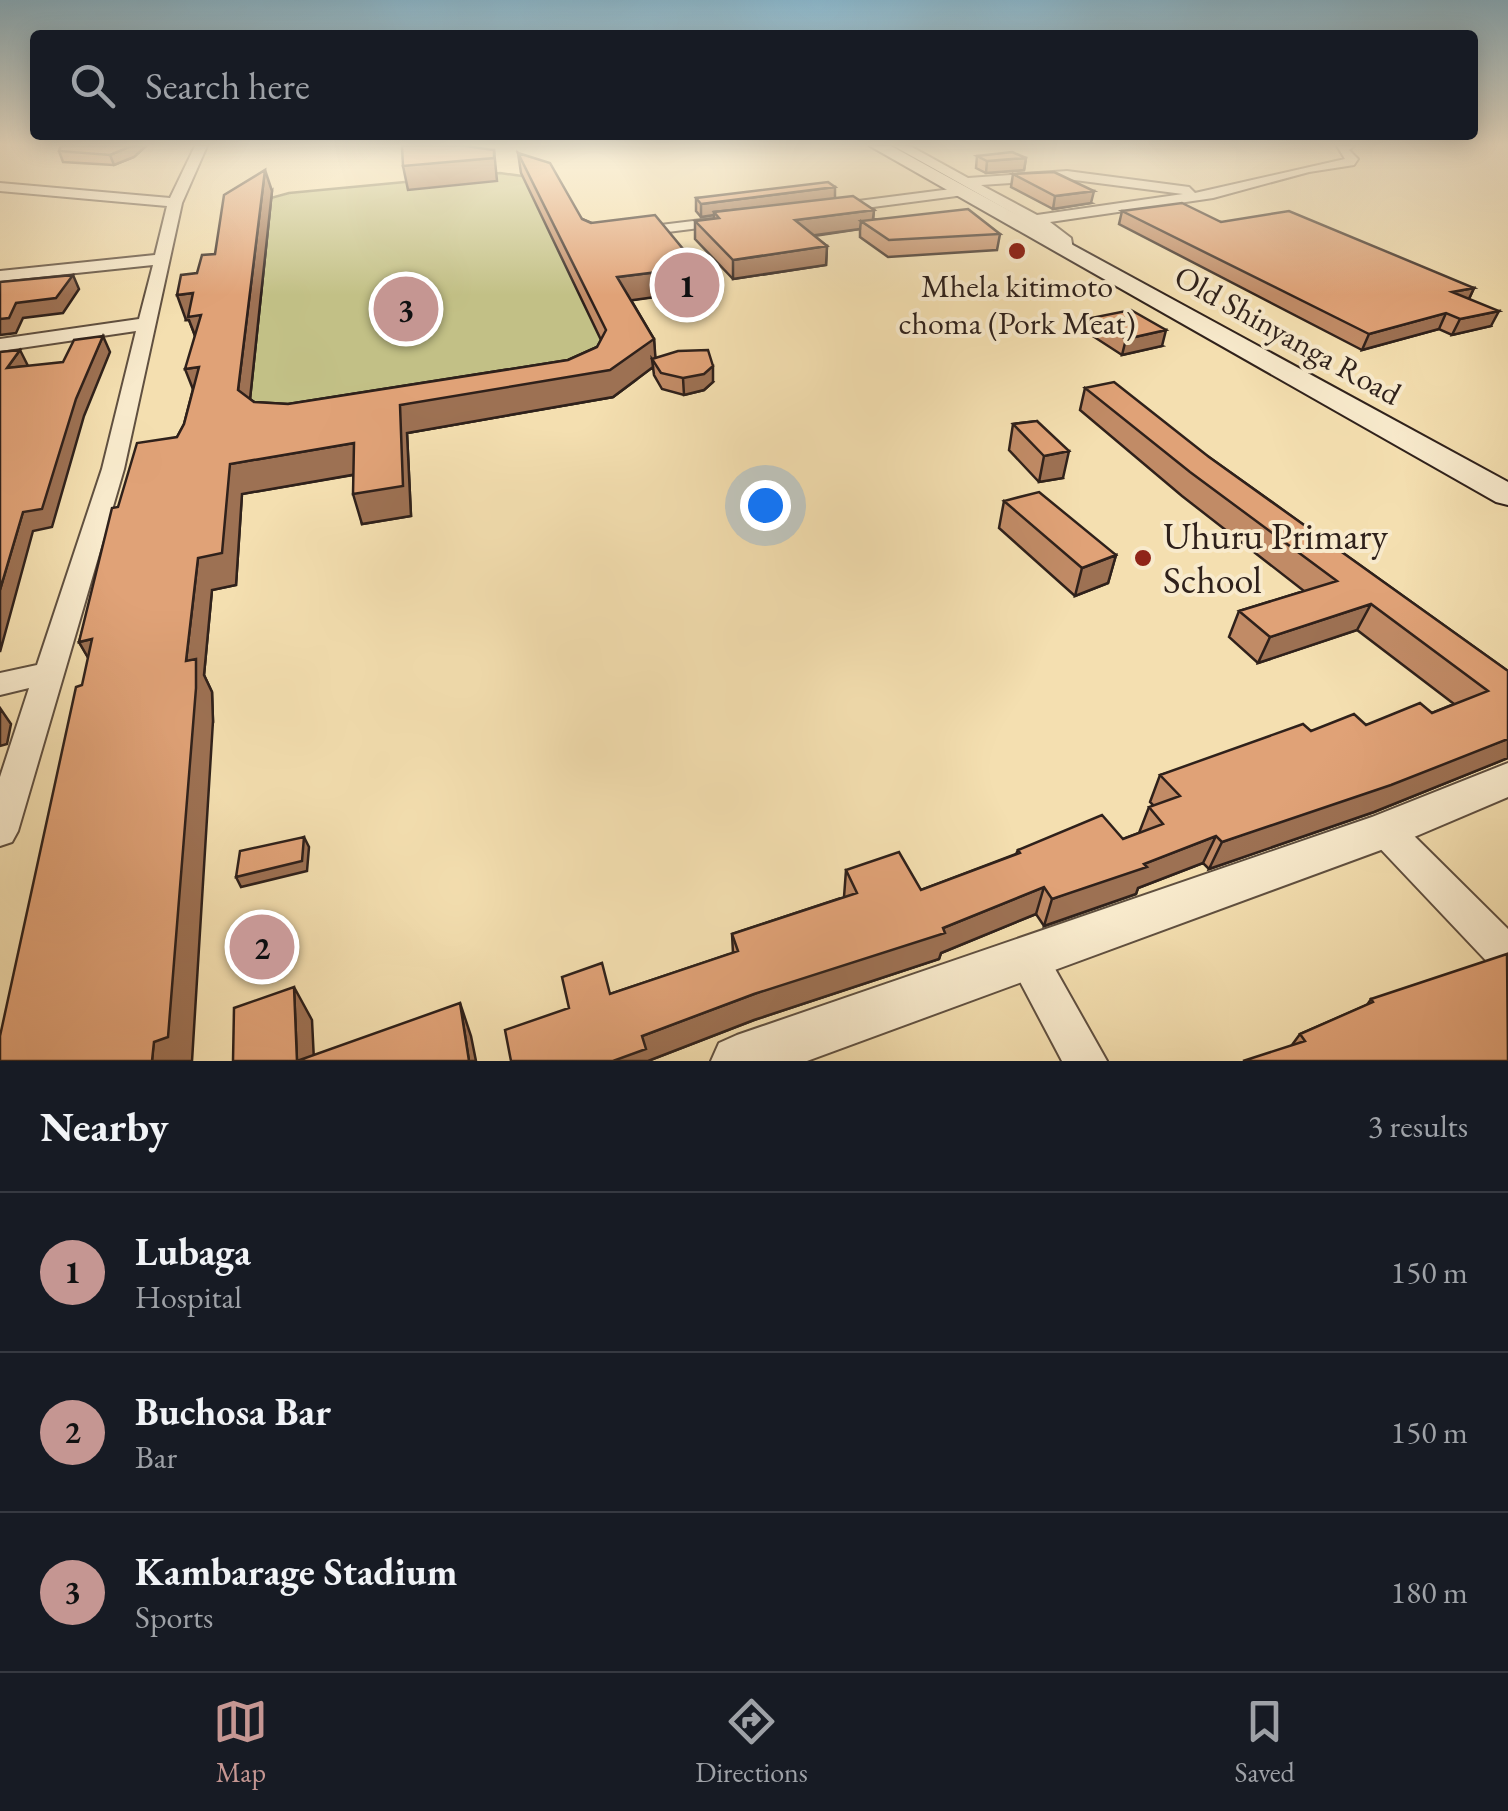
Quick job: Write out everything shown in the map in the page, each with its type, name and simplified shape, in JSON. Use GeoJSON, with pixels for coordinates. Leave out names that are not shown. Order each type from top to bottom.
{"type":"FeatureCollection","features":[{"type":"Feature","properties":{"kind":"main road","name":"Old Shinyanga Road"},"geometry":{"type":"LineString","coordinates":[[976,196],[1508,496]]}},
{"type":"Feature","properties":{"kind":"street"},"geometry":{"type":"LineString","coordinates":[[93,196],[175,203]]}},
{"type":"Feature","properties":{"kind":"street"},"geometry":{"type":"LineString","coordinates":[[0,831],[113,468],[178,196]]}},
{"type":"Feature","properties":{"kind":"street"},"geometry":{"type":"LineString","coordinates":[[824,209],[909,196]]}},
{"type":"Feature","properties":{"kind":"street"},"geometry":{"type":"LineString","coordinates":[[981,196],[1036,220],[1064,238],[1065,249]]}},
{"type":"Feature","properties":{"kind":"street"},"geometry":{"type":"LineString","coordinates":[[1036,220],[1203,196]]}},
{"type":"Feature","properties":{"kind":"street"},"geometry":{"type":"LineString","coordinates":[[612,235],[747,218]]}},
{"type":"Feature","properties":{"kind":"street"},"geometry":{"type":"LineString","coordinates":[[0,276],[164,259]]}},
{"type":"Feature","properties":{"kind":"street"},"geometry":{"type":"LineString","coordinates":[[0,345],[145,324]]}},
{"type":"Feature","properties":{"kind":"street"},"geometry":{"type":"LineString","coordinates":[[0,684],[46,674]]}},
{"type":"Feature","properties":{"kind":"street"},"geometry":{"type":"LineString","coordinates":[[737,1061],[1385,830],[1508,779]]}},
{"type":"Feature","properties":{"kind":"street"},"geometry":{"type":"LineString","coordinates":[[1385,830],[1508,956]]}},
{"type":"Feature","properties":{"kind":"street"},"geometry":{"type":"LineString","coordinates":[[1028,957],[1084,1061]]}},
{"type":"Feature","properties":{"kind":"shaded area"},"geometry":{"type":"Polygon","coordinates":[[[280,196],[545,196],[636,380],[613,397],[271,457],[202,318],[186,320],[256,202],[280,196]]]}},
{"type":"Feature","properties":{"kind":"building"},"geometry":{"type":"Polygon","coordinates":[[[224,196],[262,196],[238,390],[254,402],[288,404],[568,360],[597,347],[606,330],[539,196],[569,196],[582,219],[591,223],[655,215],[698,267],[617,277],[654,339],[610,370],[400,405],[403,486],[353,494],[354,443],[230,464],[222,553],[198,558],[186,661],[196,659],[196,688],[168,1037],[154,1042],[152,1061],[0,1061],[0,1036],[76,687],[82,685],[92,639],[79,642],[112,508],[118,507],[137,443],[177,437],[184,424],[199,367],[185,369],[201,315],[188,317],[193,293],[177,295],[181,275],[197,273],[202,255],[215,254],[224,196]]]}},
{"type":"Feature","properties":{"kind":"building"},"geometry":{"type":"Polygon","coordinates":[[[717,196],[768,196],[701,204],[696,198],[717,196]]]}},
{"type":"Feature","properties":{"kind":"building"},"geometry":{"type":"Polygon","coordinates":[[[853,196],[874,210],[795,220],[827,246],[733,260],[695,221],[719,218],[714,212],[853,196]]]}},
{"type":"Feature","properties":{"kind":"building"},"geometry":{"type":"Polygon","coordinates":[[[1182,203],[1221,222],[1289,211],[1474,288],[1452,292],[1499,311],[1460,319],[1446,313],[1369,334],[1122,211],[1182,203]]]}},
{"type":"Feature","properties":{"kind":"building"},"geometry":{"type":"Polygon","coordinates":[[[968,209],[1000,234],[889,240],[861,221],[968,209]]]}},
{"type":"Feature","properties":{"kind":"building"},"geometry":{"type":"Polygon","coordinates":[[[73,275],[56,298],[16,303],[9,318],[0,319],[0,282],[73,275]]]}},
{"type":"Feature","properties":{"kind":"building"},"geometry":{"type":"Polygon","coordinates":[[[1131,310],[1166,330],[1126,339],[1091,318],[1131,310]]]}},
{"type":"Feature","properties":{"kind":"building"},"geometry":{"type":"Polygon","coordinates":[[[103,336],[76,399],[42,509],[23,512],[0,590],[0,352],[20,350],[7,368],[63,362],[74,340],[103,336]]]}},
{"type":"Feature","properties":{"kind":"building"},"geometry":{"type":"Polygon","coordinates":[[[708,350],[713,366],[704,374],[683,378],[661,373],[652,359],[678,351],[708,350]]]}},
{"type":"Feature","properties":{"kind":"building"},"geometry":{"type":"Polygon","coordinates":[[[1114,382],[1209,457],[1508,671],[1508,739],[1391,785],[1222,842],[1216,836],[1144,864],[1147,867],[1052,899],[1044,887],[943,928],[945,933],[754,994],[642,1036],[646,1049],[613,1061],[511,1061],[505,1030],[569,1008],[562,977],[602,963],[610,994],[738,951],[732,934],[857,893],[846,870],[899,852],[921,890],[1020,853],[1018,850],[1102,815],[1123,839],[1163,824],[1149,807],[1180,796],[1160,775],[1303,724],[1311,731],[1354,714],[1366,725],[1420,703],[1432,713],[1488,691],[1371,604],[1270,637],[1239,611],[1337,581],[1085,388],[1114,382]]]}},
{"type":"Feature","properties":{"kind":"building"},"geometry":{"type":"Polygon","coordinates":[[[1037,421],[1069,451],[1044,456],[1013,424],[1037,421]]]}},
{"type":"Feature","properties":{"kind":"building"},"geometry":{"type":"Polygon","coordinates":[[[1039,492],[1116,555],[1082,568],[1004,501],[1039,492]]]}},
{"type":"Feature","properties":{"kind":"building"},"geometry":{"type":"Polygon","coordinates":[[[304,837],[302,861],[236,877],[240,851],[304,837]]]}},
{"type":"Feature","properties":{"kind":"building"},"geometry":{"type":"Polygon","coordinates":[[[1507,954],[1508,1061],[1243,1061],[1305,1041],[1300,1034],[1373,1002],[1371,999],[1507,954]]]}},
{"type":"Feature","properties":{"kind":"building"},"geometry":{"type":"Polygon","coordinates":[[[294,987],[297,1061],[233,1061],[234,1008],[294,987]]]}},
{"type":"Feature","properties":{"kind":"building"},"geometry":{"type":"Polygon","coordinates":[[[460,1003],[469,1061],[297,1061],[460,1003]]]}},
{"type":"Feature","properties":{"kind":"place","name":"Mhela kitimoto choma (Pork Meat)"},"geometry":{"type":"Point","coordinates":[1017,251]}},
{"type":"Feature","properties":{"kind":"place","name":"Lubaga"},"geometry":{"type":"Point","coordinates":[687,285]}},
{"type":"Feature","properties":{"kind":"place","name":"Kambarage Stadium"},"geometry":{"type":"Point","coordinates":[406,309]}},
{"type":"Feature","properties":{"kind":"place","name":"Uhuru Primary School"},"geometry":{"type":"Point","coordinates":[1143,558]}},
{"type":"Feature","properties":{"kind":"place","name":"Buchosa Bar"},"geometry":{"type":"Point","coordinates":[262,947]}}]}
